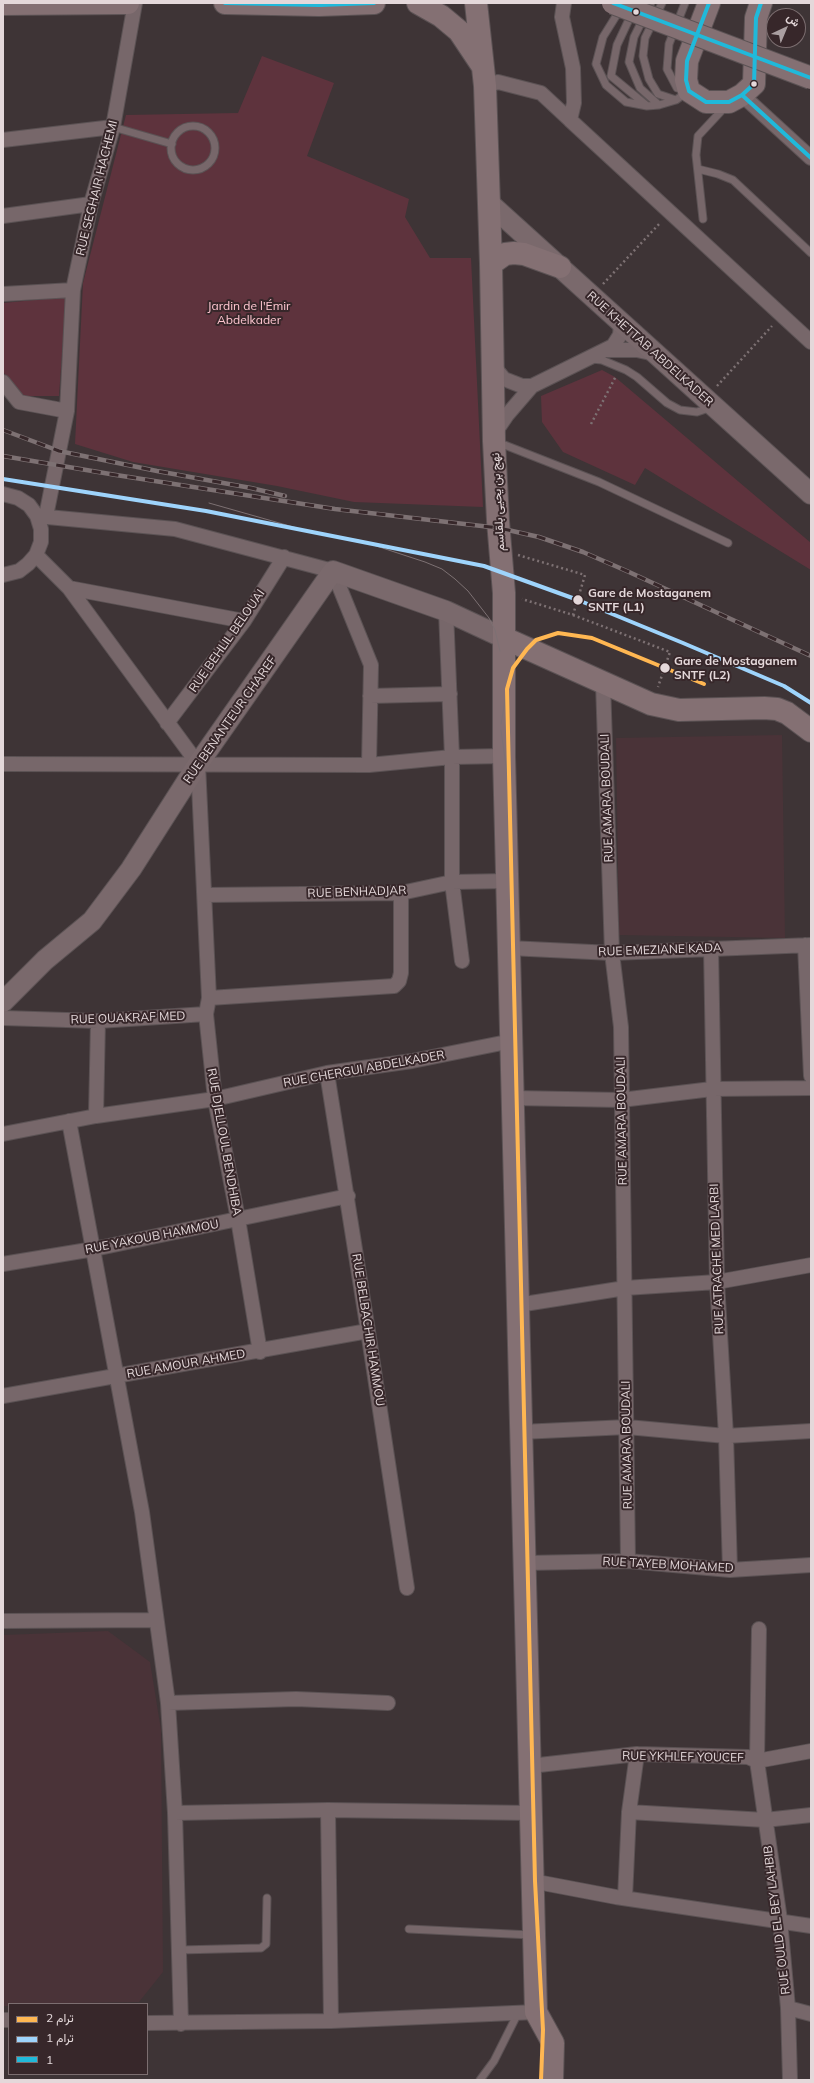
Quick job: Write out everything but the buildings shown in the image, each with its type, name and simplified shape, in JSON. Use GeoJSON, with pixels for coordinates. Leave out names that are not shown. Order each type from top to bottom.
{"type":"FeatureCollection","features":[{"type":"Feature","properties":{"kind":"main road"},"geometry":{"type":"LineString","coordinates":[[3,4],[128,3]]}},
{"type":"Feature","properties":{"kind":"main road"},"geometry":{"type":"LineString","coordinates":[[225,3],[374,3]]}},
{"type":"Feature","properties":{"kind":"main road"},"geometry":{"type":"LineString","coordinates":[[418,3],[441,16],[459,31],[485,77]]}},
{"type":"Feature","properties":{"kind":"main road","name":"نهج بن يحيى بلقاسم"},"geometry":{"type":"LineString","coordinates":[[476,3],[485,77],[491,264],[494,438],[504,593],[504,756],[534,1935],[527,2013],[553,2043],[552,2080]]}},
{"type":"Feature","properties":{"kind":"main road"},"geometry":{"type":"LineString","coordinates":[[613,3],[811,78]]}},
{"type":"Feature","properties":{"kind":"main road"},"geometry":{"type":"LineString","coordinates":[[709,3],[687,61],[686,80],[682,95],[706,102],[736,99],[754,84],[756,18],[760,3]]}},
{"type":"Feature","properties":{"kind":"main road","name":"RUE KHETTAB ABDELKADER"},"geometry":{"type":"LineString","coordinates":[[489,203],[811,494]]}},
{"type":"Feature","properties":{"kind":"main road"},"geometry":{"type":"LineString","coordinates":[[491,264],[505,254],[514,253],[524,254],[560,267]]}},
{"type":"Feature","properties":{"kind":"main road"},"geometry":{"type":"LineString","coordinates":[[333,571],[446,611],[651,704],[680,710],[777,709],[787,713],[811,731]]}},
{"type":"Feature","properties":{"kind":"main road","name":"RUE BENANTEUR CHAREF"},"geometry":{"type":"LineString","coordinates":[[3,1002],[45,960],[92,921],[131,869],[198,764],[333,571]]}},
{"type":"Feature","properties":{"kind":"main road","name":"نهج بن يحيى بلقاسم"},"geometry":{"type":"LineString","coordinates":[[527,2013],[546,2003],[549,1990],[538,1891],[532,1881]]}},
{"type":"Feature","properties":{"kind":"street","name":"RUE SEGHAIR HACHEMI"},"geometry":{"type":"LineString","coordinates":[[41,516],[68,411],[73,290],[91,204],[113,127],[134,3]]}},
{"type":"Feature","properties":{"kind":"street"},"geometry":{"type":"LineString","coordinates":[[564,3],[562,17],[573,68],[574,103],[570,120]]}},
{"type":"Feature","properties":{"kind":"street"},"geometry":{"type":"LineString","coordinates":[[485,77],[498,82],[541,93],[811,342]]}},
{"type":"Feature","properties":{"kind":"street"},"geometry":{"type":"LineString","coordinates":[[736,99],[811,158]]}},
{"type":"Feature","properties":{"kind":"street"},"geometry":{"type":"LineString","coordinates":[[3,140],[113,127]]}},
{"type":"Feature","properties":{"kind":"street"},"geometry":{"type":"LineString","coordinates":[[3,216],[91,204]]}},
{"type":"Feature","properties":{"kind":"street"},"geometry":{"type":"LineString","coordinates":[[3,294],[73,290]]}},
{"type":"Feature","properties":{"kind":"street"},"geometry":{"type":"LineString","coordinates":[[494,438],[507,415],[532,386],[608,350],[617,341],[621,323]]}},
{"type":"Feature","properties":{"kind":"street"},"geometry":{"type":"LineString","coordinates":[[608,350],[637,350],[656,355]]}},
{"type":"Feature","properties":{"kind":"street"},"geometry":{"type":"LineString","coordinates":[[492,364],[504,379],[522,386],[532,386]]}},
{"type":"Feature","properties":{"kind":"street"},"geometry":{"type":"LineString","coordinates":[[3,382],[19,402],[68,411]]}},
{"type":"Feature","properties":{"kind":"street"},"geometry":{"type":"LineString","coordinates":[[3,494],[18,498],[29,505],[41,516],[175,529],[333,571],[371,665],[369,765]]}},
{"type":"Feature","properties":{"kind":"street"},"geometry":{"type":"LineString","coordinates":[[3,575],[19,571],[36,555],[41,542],[41,516]]}},
{"type":"Feature","properties":{"kind":"street"},"geometry":{"type":"LineString","coordinates":[[36,555],[69,588],[198,764]]}},
{"type":"Feature","properties":{"kind":"street","name":"RUE BEHLIL BELOUAI"},"geometry":{"type":"LineString","coordinates":[[167,723],[244,621],[284,557]]}},
{"type":"Feature","properties":{"kind":"street"},"geometry":{"type":"LineString","coordinates":[[69,588],[244,621]]}},
{"type":"Feature","properties":{"kind":"street"},"geometry":{"type":"LineString","coordinates":[[446,611],[452,757],[452,882],[462,961]]}},
{"type":"Feature","properties":{"kind":"street","name":"RUE AMARA BOUDALI"},"geometry":{"type":"LineString","coordinates":[[603,683],[612,953],[621,1027],[628,1560]]}},
{"type":"Feature","properties":{"kind":"street"},"geometry":{"type":"LineString","coordinates":[[370,696],[450,694]]}},
{"type":"Feature","properties":{"kind":"street"},"geometry":{"type":"LineString","coordinates":[[3,764],[369,765],[452,757],[504,756]]}},
{"type":"Feature","properties":{"kind":"street","name":"RUE DJELLOUL BENDHIBA"},"geometry":{"type":"LineString","coordinates":[[198,764],[209,998],[206,1014],[214,1099],[238,1219],[260,1352]]}},
{"type":"Feature","properties":{"kind":"street","name":"RUE BENHADJAR"},"geometry":{"type":"LineString","coordinates":[[205,895],[401,893],[452,882],[507,881]]}},
{"type":"Feature","properties":{"kind":"street"},"geometry":{"type":"LineString","coordinates":[[209,998],[394,986],[399,981],[402,973],[401,893]]}},
{"type":"Feature","properties":{"kind":"street"},"geometry":{"type":"LineString","coordinates":[[808,945],[811,1076]]}},
{"type":"Feature","properties":{"kind":"street","name":"RUE EMEZIANE KADA"},"geometry":{"type":"LineString","coordinates":[[509,948],[612,953],[808,945]]}},
{"type":"Feature","properties":{"kind":"street","name":"RUE ATRACHE MED LARBI"},"geometry":{"type":"LineString","coordinates":[[711,948],[712,1089],[717,1282],[726,1436],[730,1570]]}},
{"type":"Feature","properties":{"kind":"street"},"geometry":{"type":"LineString","coordinates":[[3,991],[3,1002]]}},
{"type":"Feature","properties":{"kind":"street","name":"RUE OUAKRAF MED"},"geometry":{"type":"LineString","coordinates":[[3,1018],[98,1021],[206,1014]]}},
{"type":"Feature","properties":{"kind":"street"},"geometry":{"type":"LineString","coordinates":[[96,1116],[98,1021]]}},
{"type":"Feature","properties":{"kind":"street","name":"RUE CHERGUI ABDELKADER"},"geometry":{"type":"LineString","coordinates":[[3,1134],[96,1116],[214,1099],[327,1073],[412,1061],[512,1041]]}},
{"type":"Feature","properties":{"kind":"street","name":"RUE BELBACHIR HAMMOU"},"geometry":{"type":"LineString","coordinates":[[327,1073],[348,1196],[407,1588]]}},
{"type":"Feature","properties":{"kind":"street"},"geometry":{"type":"LineString","coordinates":[[513,1098],[621,1100],[712,1089],[811,1088]]}},
{"type":"Feature","properties":{"kind":"street"},"geometry":{"type":"LineString","coordinates":[[69,1121],[142,1512],[168,1703],[175,1813],[182,2024]]}},
{"type":"Feature","properties":{"kind":"street","name":"RUE YAKOUB HAMMOU"},"geometry":{"type":"LineString","coordinates":[[3,1264],[94,1249],[348,1196]]}},
{"type":"Feature","properties":{"kind":"street"},"geometry":{"type":"LineString","coordinates":[[518,1305],[625,1288],[717,1282],[811,1266]]}},
{"type":"Feature","properties":{"kind":"street","name":"RUE AMOUR AHMED"},"geometry":{"type":"LineString","coordinates":[[3,1396],[260,1352],[368,1331]]}},
{"type":"Feature","properties":{"kind":"street"},"geometry":{"type":"LineString","coordinates":[[521,1432],[627,1427],[726,1436],[811,1431]]}},
{"type":"Feature","properties":{"kind":"street","name":"RUE TAYEB MOHAMED"},"geometry":{"type":"LineString","coordinates":[[525,1563],[628,1560],[730,1570],[811,1565]]}},
{"type":"Feature","properties":{"kind":"street"},"geometry":{"type":"LineString","coordinates":[[3,1621],[156,1620]]}},
{"type":"Feature","properties":{"kind":"street","name":"RUE OULD EL BEY LAHBIB"},"geometry":{"type":"LineString","coordinates":[[759,1629],[757,1761],[780,1920],[788,2008],[790,2080]]}},
{"type":"Feature","properties":{"kind":"street"},"geometry":{"type":"LineString","coordinates":[[168,1703],[296,1699],[388,1703]]}},
{"type":"Feature","properties":{"kind":"street","name":"RUE YKHLEF YOUCEF"},"geometry":{"type":"LineString","coordinates":[[530,1766],[637,1754],[748,1757],[757,1761],[811,1751]]}},
{"type":"Feature","properties":{"kind":"street"},"geometry":{"type":"LineString","coordinates":[[625,1898],[629,1812],[637,1754]]}},
{"type":"Feature","properties":{"kind":"street"},"geometry":{"type":"LineString","coordinates":[[175,1813],[328,1810],[531,1813]]}},
{"type":"Feature","properties":{"kind":"street"},"geometry":{"type":"LineString","coordinates":[[328,1810],[331,2021]]}},
{"type":"Feature","properties":{"kind":"street"},"geometry":{"type":"LineString","coordinates":[[629,1812],[765,1820],[811,1816]]}},
{"type":"Feature","properties":{"kind":"street"},"geometry":{"type":"LineString","coordinates":[[532,1881],[625,1898],[780,1920],[811,1926]]}},
{"type":"Feature","properties":{"kind":"street"},"geometry":{"type":"LineString","coordinates":[[788,2008],[811,2014]]}},
{"type":"Feature","properties":{"kind":"street"},"geometry":{"type":"LineString","coordinates":[[148,2023],[182,2024],[331,2021],[527,2013]]}},
{"type":"Feature","properties":{"kind":"lane"},"geometry":{"type":"LineString","coordinates":[[624,3],[603,37],[596,64],[606,85],[626,102],[648,106],[659,105],[682,95]]}},
{"type":"Feature","properties":{"kind":"lane"},"geometry":{"type":"LineString","coordinates":[[638,3],[617,45],[612,76],[648,106]]}},
{"type":"Feature","properties":{"kind":"lane"},"geometry":{"type":"LineString","coordinates":[[651,3],[634,37],[629,62],[640,88],[659,105]]}},
{"type":"Feature","properties":{"kind":"lane"},"geometry":{"type":"LineString","coordinates":[[662,3],[645,38],[643,56],[649,79],[658,94],[682,95]]}},
{"type":"Feature","properties":{"kind":"lane"},"geometry":{"type":"LineString","coordinates":[[682,95],[676,88],[667,69],[669,44],[685,3]]}},
{"type":"Feature","properties":{"kind":"lane"},"geometry":{"type":"LineString","coordinates":[[703,219],[698,169],[698,136],[736,99]]}},
{"type":"Feature","properties":{"kind":"lane"},"geometry":{"type":"LineString","coordinates":[[197,126],[209,133],[213,138],[215,152],[208,164],[196,170],[189,170],[177,163],[173,157],[172,144],[178,132],[184,128],[197,126]]}},
{"type":"Feature","properties":{"kind":"lane"},"geometry":{"type":"LineString","coordinates":[[113,127],[172,144]]}},
{"type":"Feature","properties":{"kind":"lane"},"geometry":{"type":"LineString","coordinates":[[698,169],[718,174],[733,180],[811,253]]}},
{"type":"Feature","properties":{"kind":"lane"},"geometry":{"type":"LineString","coordinates":[[589,358],[602,360],[637,377],[668,403],[680,410],[697,412],[709,403]]}},
{"type":"Feature","properties":{"kind":"lane"},"geometry":{"type":"LineString","coordinates":[[494,438],[599,482],[728,543]]}},
{"type":"Feature","properties":{"kind":"lane"},"geometry":{"type":"LineString","coordinates":[[179,1950],[261,1948],[266,1944],[267,1898]]}},
{"type":"Feature","properties":{"kind":"lane"},"geometry":{"type":"LineString","coordinates":[[409,1929],[534,1935]]}},
{"type":"Feature","properties":{"kind":"lane"},"geometry":{"type":"LineString","coordinates":[[480,2080],[527,2013]]}},
{"type":"Feature","properties":{"kind":"path"},"geometry":{"type":"LineString","coordinates":[[592,296],[670,212]]}},
{"type":"Feature","properties":{"kind":"path"},"geometry":{"type":"LineString","coordinates":[[709,403],[782,315]]}},
{"type":"Feature","properties":{"kind":"path"},"geometry":{"type":"LineString","coordinates":[[591,424],[621,368]]}},
{"type":"Feature","properties":{"kind":"path"},"geometry":{"type":"LineString","coordinates":[[501,550],[585,575],[573,615]]}},
{"type":"Feature","properties":{"kind":"path"},"geometry":{"type":"LineString","coordinates":[[504,593],[573,615],[670,652],[665,668]]}},
{"type":"Feature","properties":{"kind":"shaded area"},"geometry":{"type":"Polygon","coordinates":[[[782,735],[785,938],[619,935],[616,738],[782,735]]]}},
{"type":"Feature","properties":{"kind":"shaded area"},"geometry":{"type":"Polygon","coordinates":[[[108,1631],[150,1662],[161,1730],[163,1972],[139,2002],[8,2003],[8,2006],[3,2006],[3,1635],[108,1631]]]}},
{"type":"Feature","properties":{"kind":"green space","name":"Jardin de l'Émir Abdelkader"},"geometry":{"type":"Polygon","coordinates":[[[262,56],[334,83],[307,156],[409,199],[405,217],[430,258],[471,258],[483,507],[354,502],[277,486],[133,462],[75,444],[83,283],[126,115],[238,113],[262,56]]]}},
{"type":"Feature","properties":{"kind":"green space"},"geometry":{"type":"Polygon","coordinates":[[[66,297],[59,396],[24,396],[3,372],[3,303],[66,297]]]}},
{"type":"Feature","properties":{"kind":"green space"},"geometry":{"type":"Polygon","coordinates":[[[602,370],[615,377],[811,543],[811,570],[645,468],[635,485],[563,452],[542,422],[541,396],[602,370]]]}},
{"type":"Feature","properties":{"kind":"tram line","name":"1"},"geometry":{"type":"LineString","coordinates":[[3,479],[206,511],[484,566],[578,600],[683,643],[784,686],[811,703]]}},
{"type":"Feature","properties":{"kind":"tram line"},"geometry":{"type":"LineString","coordinates":[[209,503],[304,530]]}},
{"type":"Feature","properties":{"kind":"tram line"},"geometry":{"type":"LineString","coordinates":[[358,540],[425,562],[442,569],[455,579],[468,591],[489,618],[495,630],[500,651]]}},
{"type":"Feature","properties":{"kind":"tram line","name":"2"},"geometry":{"type":"LineString","coordinates":[[541,2080],[543,2030],[535,1881],[507,689],[513,668],[527,649],[536,640],[558,633],[592,638],[704,684]]}},
{"type":"Feature","properties":{"kind":"tram line"},"geometry":{"type":"LineString","coordinates":[[501,724],[507,689]]}},
{"type":"Feature","properties":{"kind":"tram line"},"geometry":{"type":"LineString","coordinates":[[501,730],[508,780]]}},
{"type":"Feature","properties":{"kind":"railway"},"geometry":{"type":"LineString","coordinates":[[3,430],[59,451],[251,488],[285,496]]}},
{"type":"Feature","properties":{"kind":"railway"},"geometry":{"type":"LineString","coordinates":[[3,456],[335,509],[499,528],[539,537],[583,552],[629,572],[811,656]]}},
{"type":"Feature","properties":{"kind":"transit line","name":"1"},"geometry":{"type":"LineString","coordinates":[[225,3],[319,5],[374,3]]}},
{"type":"Feature","properties":{"kind":"transit line","name":"1"},"geometry":{"type":"LineString","coordinates":[[613,3],[811,78]]}},
{"type":"Feature","properties":{"kind":"transit line","name":"1"},"geometry":{"type":"LineString","coordinates":[[709,3],[687,61],[686,80],[689,91],[706,102],[729,102],[742,95],[754,84],[756,18],[761,3]]}},
{"type":"Feature","properties":{"kind":"transit line","name":"1"},"geometry":{"type":"LineString","coordinates":[[742,95],[811,158]]}},
{"type":"Feature","properties":{"kind":"place","name":"Gare de Mostaganem SNTF (L1)"},"geometry":{"type":"Point","coordinates":[578,600]}},
{"type":"Feature","properties":{"kind":"place","name":"Gare de Mostaganem SNTF (L2)"},"geometry":{"type":"Point","coordinates":[665,668]}}]}
